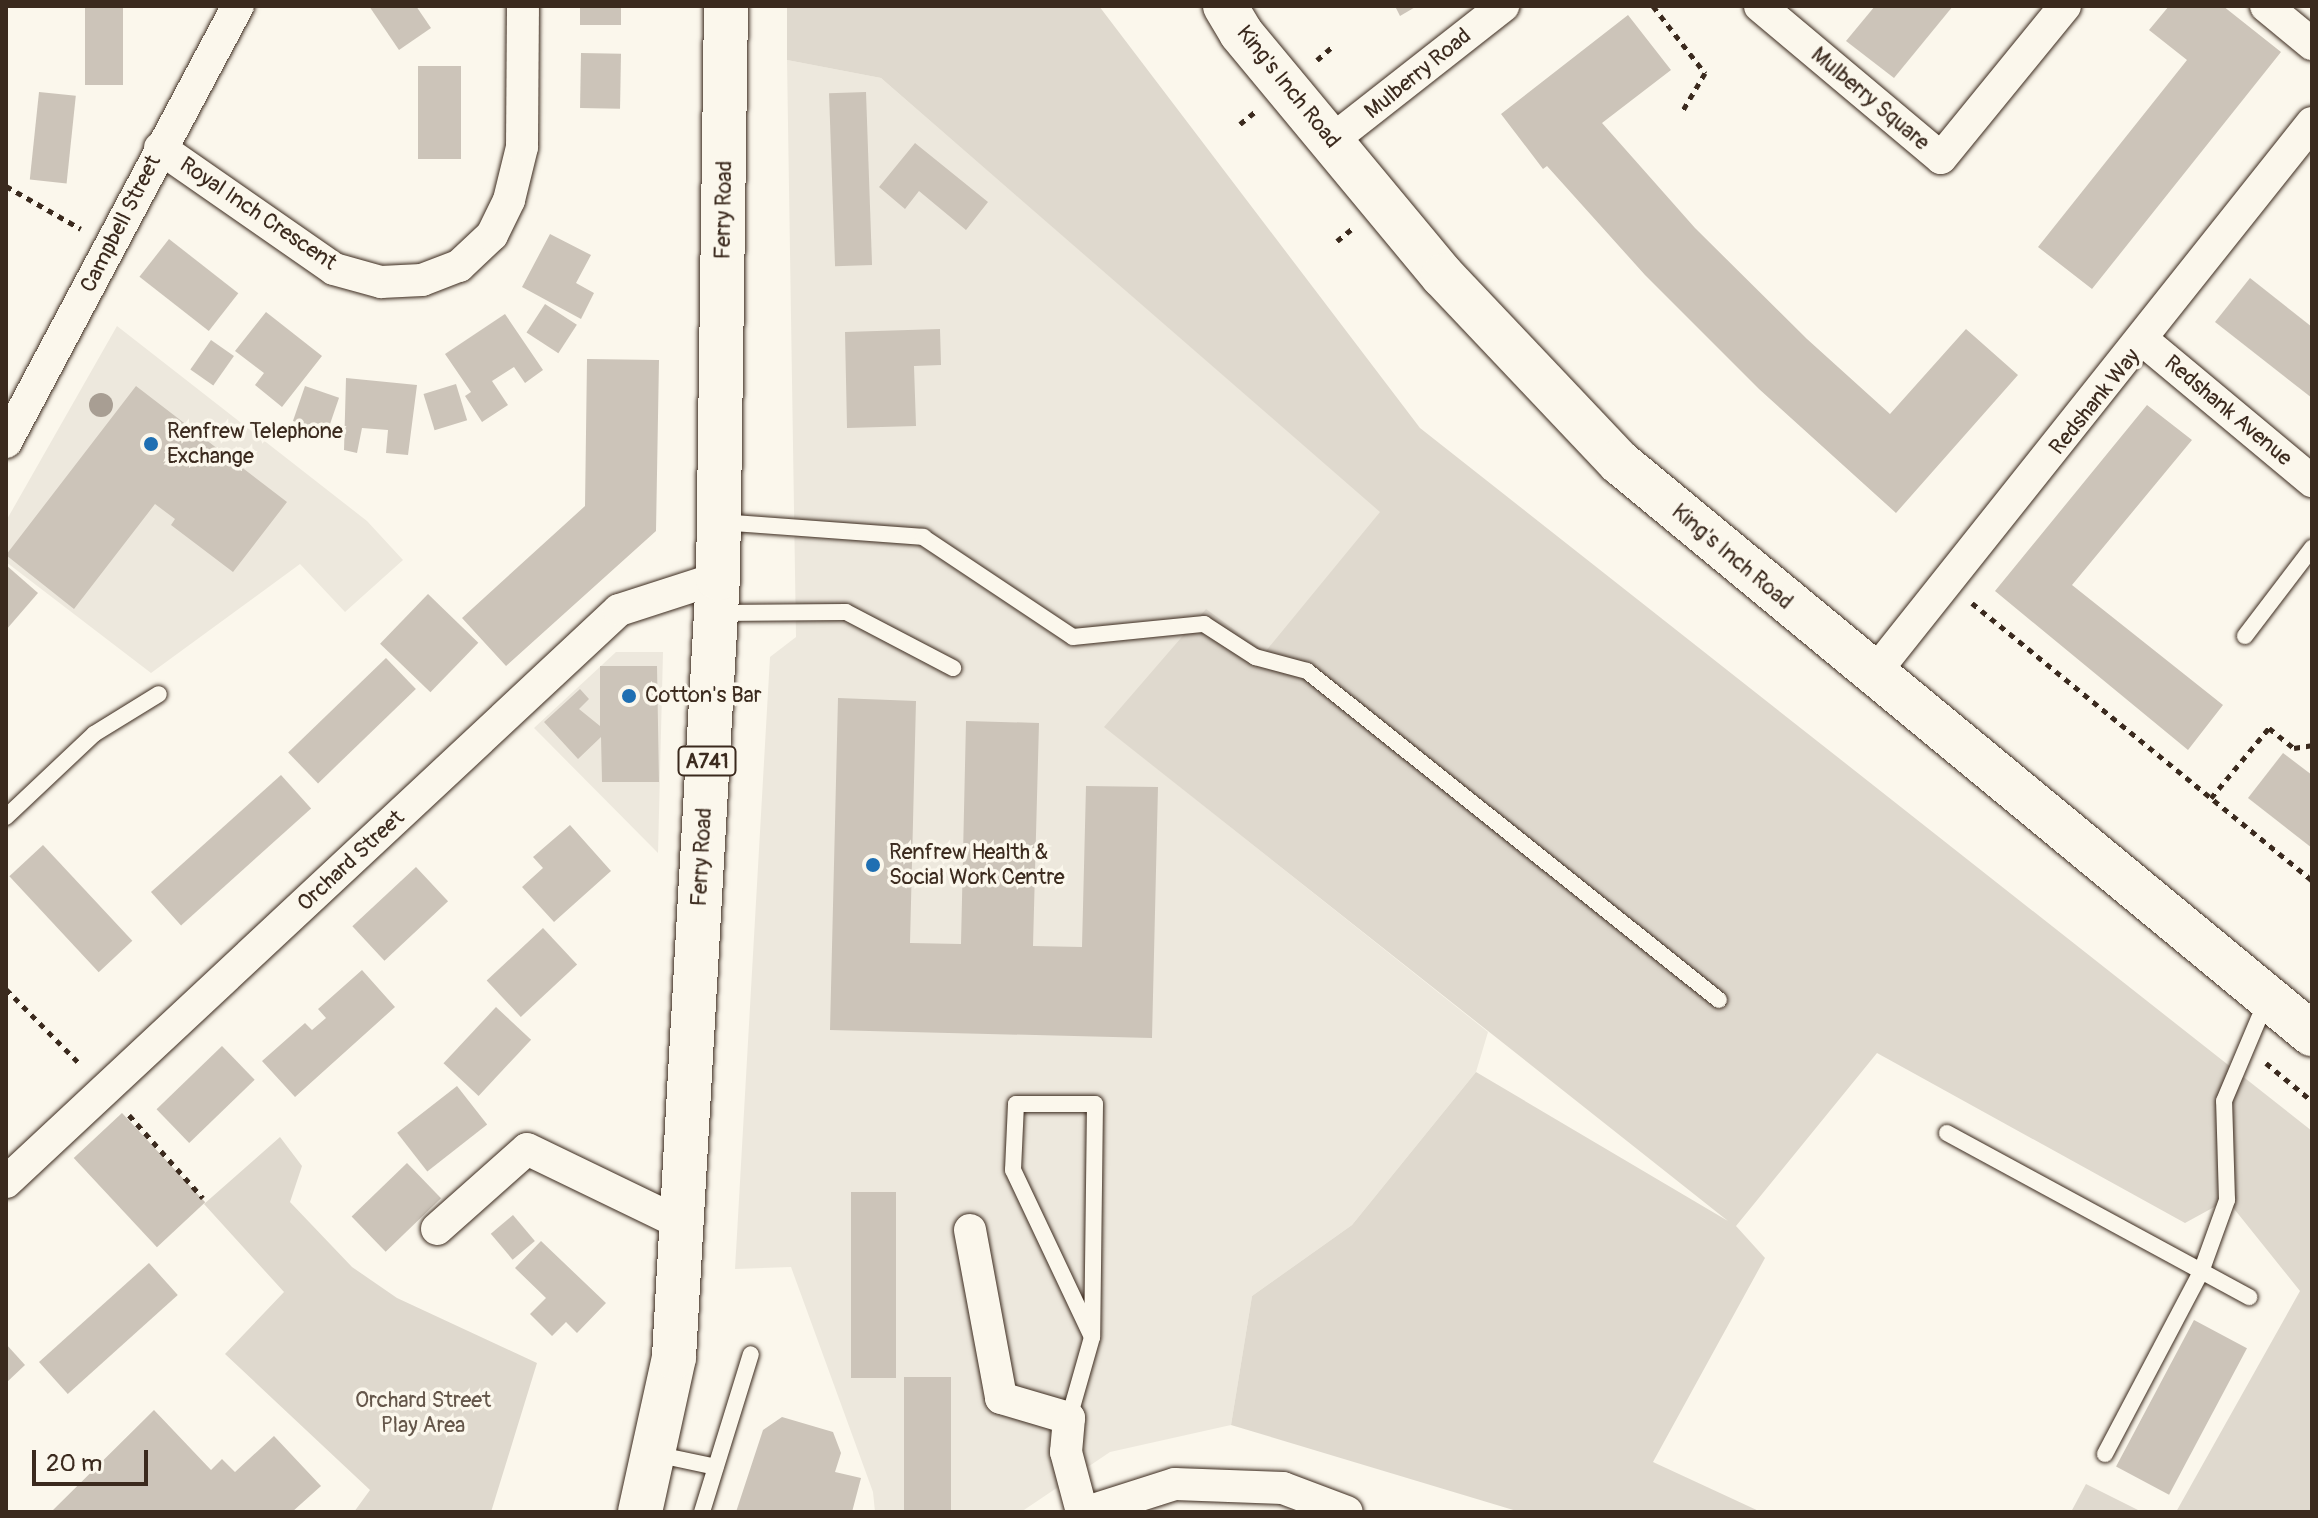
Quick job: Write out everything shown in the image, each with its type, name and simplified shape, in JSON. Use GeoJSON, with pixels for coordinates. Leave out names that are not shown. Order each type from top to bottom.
{"type":"FeatureCollection","features":[{"type":"Feature","properties":{"kind":"street","name":"Campbell Street"},"geometry":{"type":"LineString","coordinates":[[6,442],[238,6]]}},
{"type":"Feature","properties":{"kind":"street","name":"Royal Inch Crescent"},"geometry":{"type":"LineString","coordinates":[[160,148],[334,269],[381,282],[422,280],[447,271],[492,235],[509,200],[522,147],[523,6]]}},
{"type":"Feature","properties":{"kind":"street","name":"Ferry Road"},"geometry":{"type":"LineString","coordinates":[[640,1512],[674,1357],[720,521],[726,6]]}},
{"type":"Feature","properties":{"kind":"street","name":"King's Inch Road"},"geometry":{"type":"LineString","coordinates":[[1225,6],[1241,33],[1443,276],[1619,462],[1872,676],[2312,1034]]}},
{"type":"Feature","properties":{"kind":"street","name":"Mulberry Road"},"geometry":{"type":"LineString","coordinates":[[1331,141],[1503,6]]}},
{"type":"Feature","properties":{"kind":"street","name":"Mulberry Square"},"geometry":{"type":"LineString","coordinates":[[1760,6],[1941,158],[2065,6]]}},
{"type":"Feature","properties":{"kind":"street"},"geometry":{"type":"LineString","coordinates":[[2266,6],[2312,44]]}},
{"type":"Feature","properties":{"kind":"street","name":"Redshank Way"},"geometry":{"type":"LineString","coordinates":[[1872,676],[1949,585],[2144,341],[2312,123]]}},
{"type":"Feature","properties":{"kind":"street","name":"Redshank Avenue"},"geometry":{"type":"LineString","coordinates":[[2144,341],[2312,481]]}},
{"type":"Feature","properties":{"kind":"street","name":"Orchard Street"},"geometry":{"type":"LineString","coordinates":[[6,1182],[619,610],[717,596]]}},
{"type":"Feature","properties":{"kind":"street"},"geometry":{"type":"LineString","coordinates":[[437,1229],[527,1149],[680,1223]]}},
{"type":"Feature","properties":{"kind":"street"},"geometry":{"type":"LineString","coordinates":[[970,1230],[1001,1398],[1069,1418],[1066,1452],[1084,1512],[1175,1484],[1283,1488],[1347,1512]]}},
{"type":"Feature","properties":{"kind":"lane"},"geometry":{"type":"LineString","coordinates":[[720,521],[923,537],[1073,637],[1204,624],[1255,657],[1307,671],[1719,1000]]}},
{"type":"Feature","properties":{"kind":"lane"},"geometry":{"type":"LineString","coordinates":[[2245,636],[2312,548]]}},
{"type":"Feature","properties":{"kind":"lane"},"geometry":{"type":"LineString","coordinates":[[717,596],[846,612],[953,668]]}},
{"type":"Feature","properties":{"kind":"lane"},"geometry":{"type":"LineString","coordinates":[[6,817],[94,734],[159,694]]}},
{"type":"Feature","properties":{"kind":"lane"},"geometry":{"type":"LineString","coordinates":[[2105,1454],[2201,1272],[2227,1200],[2224,1101],[2268,998]]}},
{"type":"Feature","properties":{"kind":"lane"},"geometry":{"type":"LineString","coordinates":[[1069,1418],[1092,1337],[1095,1104],[1016,1104],[1013,1170],[1092,1337]]}},
{"type":"Feature","properties":{"kind":"lane"},"geometry":{"type":"LineString","coordinates":[[1947,1133],[2249,1297]]}},
{"type":"Feature","properties":{"kind":"lane"},"geometry":{"type":"LineString","coordinates":[[702,1512],[751,1354]]}},
{"type":"Feature","properties":{"kind":"lane"},"geometry":{"type":"LineString","coordinates":[[653,1454],[716,1467]]}},
{"type":"Feature","properties":{"kind":"path"},"geometry":{"type":"LineString","coordinates":[[1653,6],[1705,73],[1683,110]]}},
{"type":"Feature","properties":{"kind":"path"},"geometry":{"type":"LineString","coordinates":[[6,186],[64,216],[110,251]]}},
{"type":"Feature","properties":{"kind":"path"},"geometry":{"type":"LineString","coordinates":[[1949,585],[2312,880]]}},
{"type":"Feature","properties":{"kind":"path"},"geometry":{"type":"LineString","coordinates":[[2211,798],[2269,728],[2294,748],[2312,745]]}},
{"type":"Feature","properties":{"kind":"path"},"geometry":{"type":"LineString","coordinates":[[2247,1047],[2312,1101]]}},
{"type":"Feature","properties":{"kind":"shaded area"},"geometry":{"type":"Polygon","coordinates":[[[787,60],[881,78],[1381,512],[1265,653],[1105,727],[1488,1032],[1476,1072],[1352,1225],[1252,1296],[1231,1425],[1110,1452],[1021,1512],[875,1512],[873,1492],[791,1267],[735,1269],[770,657],[796,637],[787,60]]]}},
{"type":"Feature","properties":{"kind":"shaded area"},"geometry":{"type":"Polygon","coordinates":[[[117,326],[367,521],[403,560],[345,612],[300,564],[151,673],[6,562],[6,521],[117,326]]]}},
{"type":"Feature","properties":{"kind":"shaded area"},"geometry":{"type":"Polygon","coordinates":[[[616,652],[663,652],[658,853],[534,728],[616,652]]]}},
{"type":"Feature","properties":{"kind":"green space"},"geometry":{"type":"Polygon","coordinates":[[[787,6],[1099,6],[1420,428],[2312,1131],[2312,1512],[2176,1512],[2300,1291],[2227,1200],[2185,1223],[1877,1053],[1736,1226],[1765,1258],[1653,1462],[1761,1512],[1520,1512],[1231,1425],[1252,1296],[1352,1225],[1476,1072],[1728,1221],[1104,727],[1206,609],[1265,652],[1380,512],[881,78],[787,60],[787,6]]]}},
{"type":"Feature","properties":{"kind":"green space","name":"Orchard Street Play Area"},"geometry":{"type":"Polygon","coordinates":[[[280,1137],[302,1166],[290,1202],[352,1267],[397,1298],[537,1363],[491,1512],[354,1512],[370,1490],[225,1354],[284,1292],[204,1204],[280,1137]]]}},
{"type":"Feature","properties":{"kind":"green space"},"geometry":{"type":"Polygon","coordinates":[[[2086,1484],[2142,1512],[2071,1512],[2086,1484]]]}},
{"type":"Feature","properties":{"kind":"building"},"geometry":{"type":"Polygon","coordinates":[[[85,6],[123,6],[123,85],[85,85],[85,6]]]}},
{"type":"Feature","properties":{"kind":"building"},"geometry":{"type":"Polygon","coordinates":[[[369,6],[416,6],[431,28],[399,50],[369,6]]]}},
{"type":"Feature","properties":{"kind":"building"},"geometry":{"type":"Polygon","coordinates":[[[580,6],[621,6],[621,25],[580,25],[580,6]]]}},
{"type":"Feature","properties":{"kind":"building"},"geometry":{"type":"Polygon","coordinates":[[[1395,6],[1417,6],[1400,16],[1395,6]]]}},
{"type":"Feature","properties":{"kind":"building"},"geometry":{"type":"Polygon","coordinates":[[[1875,6],[1953,6],[1894,78],[1846,41],[1875,6]]]}},
{"type":"Feature","properties":{"kind":"building"},"geometry":{"type":"Polygon","coordinates":[[[2169,6],[2223,6],[2281,52],[2092,289],[2038,247],[2187,60],[2149,30],[2169,6]]]}},
{"type":"Feature","properties":{"kind":"building"},"geometry":{"type":"Polygon","coordinates":[[[1628,15],[1671,70],[1602,123],[1695,228],[1807,339],[1890,414],[1966,329],[2018,375],[1896,513],[1759,389],[1645,275],[1547,166],[1543,169],[1501,114],[1628,15]]]}},
{"type":"Feature","properties":{"kind":"building"},"geometry":{"type":"Polygon","coordinates":[[[581,53],[621,54],[620,109],[580,108],[581,53]]]}},
{"type":"Feature","properties":{"kind":"building"},"geometry":{"type":"Polygon","coordinates":[[[418,66],[461,66],[461,159],[418,159],[418,66]]]}},
{"type":"Feature","properties":{"kind":"building"},"geometry":{"type":"Polygon","coordinates":[[[39,92],[76,96],[67,183],[30,180],[39,92]]]}},
{"type":"Feature","properties":{"kind":"building"},"geometry":{"type":"Polygon","coordinates":[[[866,92],[872,265],[835,266],[829,93],[866,92]]]}},
{"type":"Feature","properties":{"kind":"building"},"geometry":{"type":"Polygon","coordinates":[[[915,143],[988,202],[966,230],[919,191],[905,209],[879,187],[915,143]]]}},
{"type":"Feature","properties":{"kind":"building"},"geometry":{"type":"Polygon","coordinates":[[[550,234],[591,255],[576,283],[594,293],[581,319],[522,287],[550,234]]]}},
{"type":"Feature","properties":{"kind":"building"},"geometry":{"type":"Polygon","coordinates":[[[169,239],[238,293],[209,331],[139,277],[169,239]]]}},
{"type":"Feature","properties":{"kind":"building"},"geometry":{"type":"Polygon","coordinates":[[[2250,278],[2312,327],[2312,398],[2215,322],[2250,278]]]}},
{"type":"Feature","properties":{"kind":"building"},"geometry":{"type":"Polygon","coordinates":[[[545,304],[577,325],[558,353],[526,333],[545,304]]]}},
{"type":"Feature","properties":{"kind":"building"},"geometry":{"type":"Polygon","coordinates":[[[266,312],[322,356],[282,407],[255,385],[264,373],[235,351],[266,312]]]}},
{"type":"Feature","properties":{"kind":"building"},"geometry":{"type":"Polygon","coordinates":[[[505,314],[543,370],[525,383],[514,367],[492,381],[508,405],[482,422],[465,396],[471,392],[445,354],[505,314]]]}},
{"type":"Feature","properties":{"kind":"building"},"geometry":{"type":"Polygon","coordinates":[[[940,329],[941,365],[914,366],[916,426],[847,428],[845,332],[940,329]]]}},
{"type":"Feature","properties":{"kind":"building"},"geometry":{"type":"Polygon","coordinates":[[[211,340],[234,356],[213,386],[190,369],[211,340]]]}},
{"type":"Feature","properties":{"kind":"building"},"geometry":{"type":"Polygon","coordinates":[[[587,359],[659,360],[656,531],[506,666],[462,618],[585,506],[587,359]]]}},
{"type":"Feature","properties":{"kind":"building"},"geometry":{"type":"Polygon","coordinates":[[[346,378],[417,385],[408,455],[386,453],[388,430],[362,428],[357,453],[344,450],[346,378]]]}},
{"type":"Feature","properties":{"kind":"building"},"geometry":{"type":"Polygon","coordinates":[[[456,384],[467,420],[435,430],[423,394],[456,384]]]}},
{"type":"Feature","properties":{"kind":"building","name":"Renfrew Telephone Exchange"},"geometry":{"type":"Polygon","coordinates":[[[136,386],[287,502],[233,572],[171,525],[175,519],[155,504],[74,609],[6,555],[136,386]]]}},
{"type":"Feature","properties":{"kind":"building"},"geometry":{"type":"Polygon","coordinates":[[[305,386],[339,398],[327,433],[293,421],[305,386]]]}},
{"type":"Feature","properties":{"kind":"building"},"geometry":{"type":"Polygon","coordinates":[[[2147,405],[2192,440],[2072,585],[2223,705],[2188,750],[1995,591],[2147,405]]]}},
{"type":"Feature","properties":{"kind":"building"},"geometry":{"type":"Polygon","coordinates":[[[6,565],[38,593],[6,630],[6,565]]]}},
{"type":"Feature","properties":{"kind":"building"},"geometry":{"type":"Polygon","coordinates":[[[428,594],[478,643],[430,692],[380,644],[428,594]]]}},
{"type":"Feature","properties":{"kind":"building"},"geometry":{"type":"Polygon","coordinates":[[[386,658],[416,689],[318,783],[288,752],[386,658]]]}},
{"type":"Feature","properties":{"kind":"building","name":"Cotton's Bar"},"geometry":{"type":"Polygon","coordinates":[[[600,666],[657,666],[659,782],[602,782],[601,737],[578,759],[544,722],[580,689],[589,699],[579,709],[600,726],[600,666]]]}},
{"type":"Feature","properties":{"kind":"building","name":"Renfrew Health & Social Work Centre"},"geometry":{"type":"Polygon","coordinates":[[[838,698],[916,701],[910,943],[961,944],[966,721],[1039,723],[1033,946],[1082,947],[1086,786],[1158,787],[1152,1038],[830,1030],[838,698]]]}},
{"type":"Feature","properties":{"kind":"building"},"geometry":{"type":"Polygon","coordinates":[[[2283,753],[2312,775],[2312,848],[2248,798],[2283,753]]]}},
{"type":"Feature","properties":{"kind":"building"},"geometry":{"type":"Polygon","coordinates":[[[281,775],[311,808],[181,926],[151,892],[281,775]]]}},
{"type":"Feature","properties":{"kind":"building"},"geometry":{"type":"Polygon","coordinates":[[[570,825],[611,871],[554,922],[522,887],[543,868],[533,857],[570,825]]]}},
{"type":"Feature","properties":{"kind":"building"},"geometry":{"type":"Polygon","coordinates":[[[43,845],[132,941],[99,972],[9,876],[43,845]]]}},
{"type":"Feature","properties":{"kind":"building"},"geometry":{"type":"Polygon","coordinates":[[[416,867],[448,901],[384,961],[352,926],[416,867]]]}},
{"type":"Feature","properties":{"kind":"building"},"geometry":{"type":"Polygon","coordinates":[[[543,928],[577,965],[521,1017],[487,981],[543,928]]]}},
{"type":"Feature","properties":{"kind":"building"},"geometry":{"type":"Polygon","coordinates":[[[362,970],[395,1007],[295,1097],[262,1061],[305,1023],[312,1030],[326,1018],[318,1009],[362,970]]]}},
{"type":"Feature","properties":{"kind":"building"},"geometry":{"type":"Polygon","coordinates":[[[496,1007],[531,1040],[479,1096],[443,1063],[496,1007]]]}},
{"type":"Feature","properties":{"kind":"building"},"geometry":{"type":"Polygon","coordinates":[[[222,1046],[255,1080],[189,1143],[157,1109],[222,1046]]]}},
{"type":"Feature","properties":{"kind":"building"},"geometry":{"type":"Polygon","coordinates":[[[457,1086],[487,1125],[427,1171],[397,1133],[457,1086]]]}},
{"type":"Feature","properties":{"kind":"building"},"geometry":{"type":"Polygon","coordinates":[[[122,1113],[205,1202],[157,1247],[74,1158],[122,1113]]]}},
{"type":"Feature","properties":{"kind":"building"},"geometry":{"type":"Polygon","coordinates":[[[407,1163],[441,1198],[386,1252],[352,1216],[407,1163]]]}},
{"type":"Feature","properties":{"kind":"building"},"geometry":{"type":"Polygon","coordinates":[[[851,1192],[896,1192],[896,1378],[851,1378],[851,1192]]]}},
{"type":"Feature","properties":{"kind":"building"},"geometry":{"type":"Polygon","coordinates":[[[513,1215],[535,1241],[513,1260],[491,1234],[513,1215]]]}},
{"type":"Feature","properties":{"kind":"building"},"geometry":{"type":"Polygon","coordinates":[[[541,1241],[606,1303],[577,1333],[566,1322],[552,1336],[530,1314],[546,1298],[515,1268],[541,1241]]]}},
{"type":"Feature","properties":{"kind":"building"},"geometry":{"type":"Polygon","coordinates":[[[149,1263],[178,1295],[68,1394],[39,1362],[149,1263]]]}},
{"type":"Feature","properties":{"kind":"building"},"geometry":{"type":"Polygon","coordinates":[[[2194,1320],[2247,1348],[2169,1495],[2116,1467],[2194,1320]]]}},
{"type":"Feature","properties":{"kind":"building"},"geometry":{"type":"Polygon","coordinates":[[[6,1344],[25,1365],[6,1383],[6,1344]]]}},
{"type":"Feature","properties":{"kind":"building"},"geometry":{"type":"Polygon","coordinates":[[[904,1377],[951,1377],[951,1512],[904,1512],[904,1377]]]}},
{"type":"Feature","properties":{"kind":"building"},"geometry":{"type":"Polygon","coordinates":[[[154,1410],[211,1470],[222,1459],[235,1472],[274,1436],[321,1486],[292,1512],[51,1512],[154,1410]]]}},
{"type":"Feature","properties":{"kind":"building"},"geometry":{"type":"Polygon","coordinates":[[[782,1417],[833,1432],[841,1453],[835,1472],[861,1478],[852,1512],[736,1512],[763,1430],[782,1417]]]}},
{"type":"Feature","properties":{"kind":"place","name":"Renfrew Telephone Exchange"},"geometry":{"type":"Point","coordinates":[151,444]}},
{"type":"Feature","properties":{"kind":"place","name":"Cotton's Bar"},"geometry":{"type":"Point","coordinates":[629,696]}},
{"type":"Feature","properties":{"kind":"place","name":"Renfrew Health & Social Work Centre"},"geometry":{"type":"Point","coordinates":[873,865]}}]}
